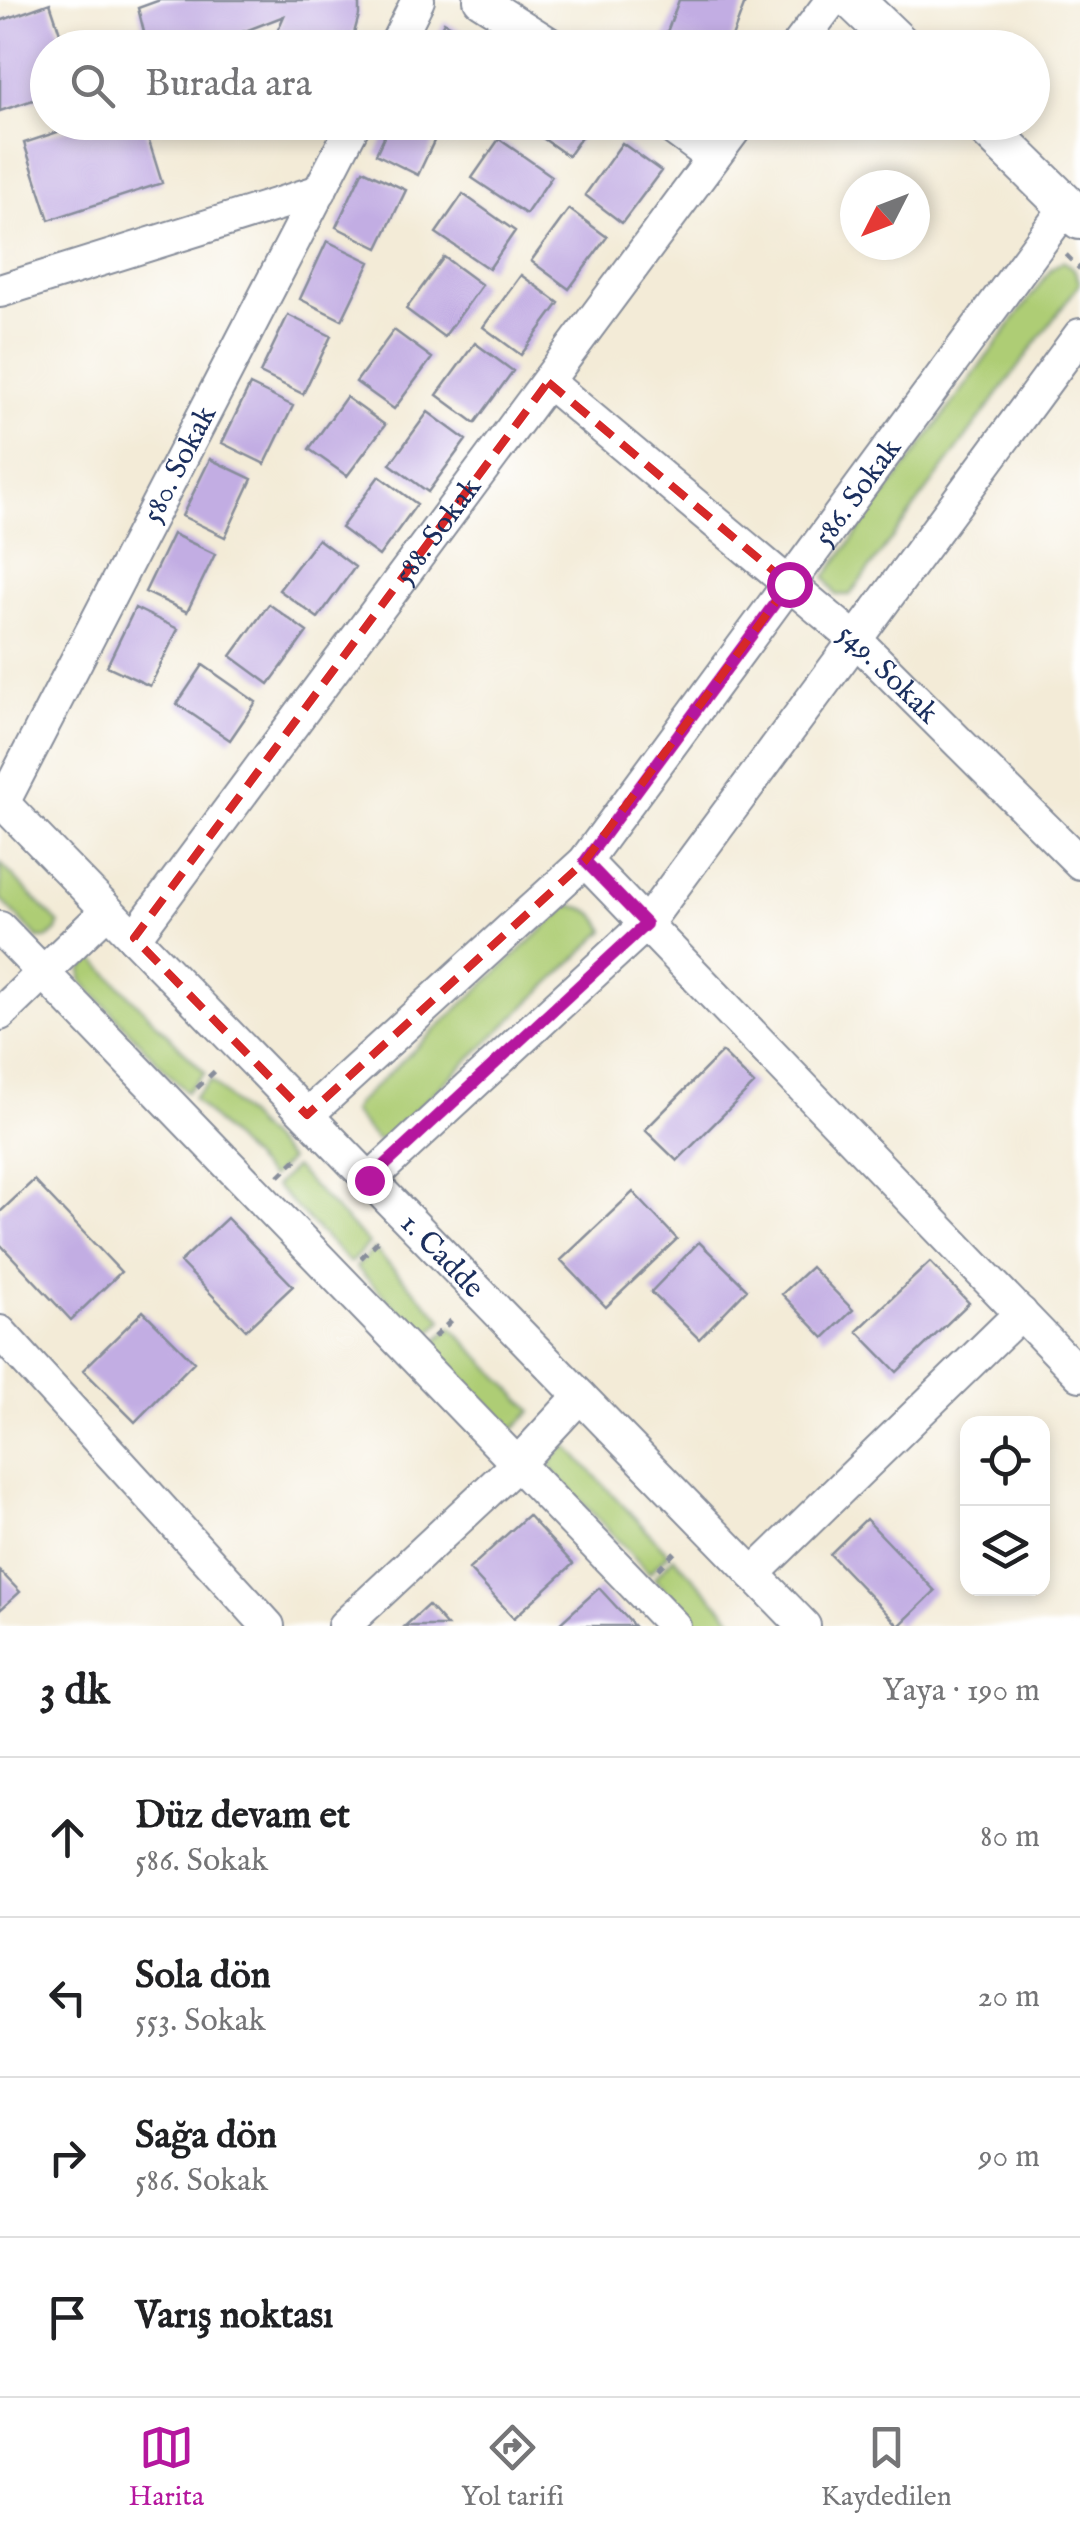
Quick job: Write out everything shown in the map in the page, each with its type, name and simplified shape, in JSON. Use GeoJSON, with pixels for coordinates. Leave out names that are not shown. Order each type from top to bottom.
{"type":"FeatureCollection","features":[{"type":"Feature","properties":{"kind":"street"},"geometry":{"type":"LineString","coordinates":[[480,0],[528,30]]}},
{"type":"Feature","properties":{"kind":"street"},"geometry":{"type":"LineString","coordinates":[[810,30],[832,0]]}},
{"type":"Feature","properties":{"kind":"street"},"geometry":{"type":"LineString","coordinates":[[853,0],[884,30]]}},
{"type":"Feature","properties":{"kind":"street","name":"580. Sokak"},"geometry":{"type":"LineString","coordinates":[[2,802],[347,140]]}},
{"type":"Feature","properties":{"kind":"street"},"geometry":{"type":"LineString","coordinates":[[688,140],[713,158]]}},
{"type":"Feature","properties":{"kind":"street","name":"588. Sokak"},"geometry":{"type":"LineString","coordinates":[[134,938],[726,140]]}},
{"type":"Feature","properties":{"kind":"street"},"geometry":{"type":"LineString","coordinates":[[1000,140],[1074,213]]}},
{"type":"Feature","properties":{"kind":"street"},"geometry":{"type":"LineString","coordinates":[[0,291],[320,191]]}},
{"type":"Feature","properties":{"kind":"street","name":"586. Sokak"},"geometry":{"type":"LineString","coordinates":[[307,1115],[585,861],[789,584],[1074,213]]}},
{"type":"Feature","properties":{"kind":"street"},"geometry":{"type":"LineString","coordinates":[[369,1180],[646,924],[1080,336]]}},
{"type":"Feature","properties":{"kind":"street","name":"549. Sokak"},"geometry":{"type":"LineString","coordinates":[[548,382],[856,640],[1080,862]]}},
{"type":"Feature","properties":{"kind":"street","name":"1. Cadde"},"geometry":{"type":"LineString","coordinates":[[2,802],[804,1626]]}},
{"type":"Feature","properties":{"kind":"street"},"geometry":{"type":"LineString","coordinates":[[585,861],[1020,1313],[1076,1358]]}},
{"type":"Feature","properties":{"kind":"street"},"geometry":{"type":"LineString","coordinates":[[0,1014],[108,910]]}},
{"type":"Feature","properties":{"kind":"street"},"geometry":{"type":"LineString","coordinates":[[0,928],[674,1626]]}},
{"type":"Feature","properties":{"kind":"street"},"geometry":{"type":"LineString","coordinates":[[753,1574],[1020,1313]]}},
{"type":"Feature","properties":{"kind":"street"},"geometry":{"type":"LineString","coordinates":[[0,1332],[268,1626]]}},
{"type":"Feature","properties":{"kind":"street"},"geometry":{"type":"LineString","coordinates":[[344,1626],[516,1464],[580,1396]]}},
{"type":"Feature","properties":{"kind":"path"},"geometry":{"type":"LineString","coordinates":[[186,1098],[216,1070]]}},
{"type":"Feature","properties":{"kind":"path"},"geometry":{"type":"LineString","coordinates":[[270,1185],[300,1156]]}},
{"type":"Feature","properties":{"kind":"path"},"geometry":{"type":"LineString","coordinates":[[350,1268],[380,1239]]}},
{"type":"Feature","properties":{"kind":"path"},"geometry":{"type":"LineString","coordinates":[[424,1346],[455,1317]]}},
{"type":"Feature","properties":{"kind":"path"},"geometry":{"type":"LineString","coordinates":[[649,1578],[679,1548]]}},
{"type":"Feature","properties":{"kind":"highlighted area"},"geometry":{"type":"Polygon","coordinates":[[[548,382],[789,584],[585,861],[307,1115],[134,938],[548,382]]]}},
{"type":"Feature","properties":{"kind":"green space"},"geometry":{"type":"Polygon","coordinates":[[[1063,261],[1074,269],[1080,283],[850,595],[836,595],[825,577],[1052,268],[1063,261]]]}},
{"type":"Feature","properties":{"kind":"green space"},"geometry":{"type":"Polygon","coordinates":[[[0,863],[59,924],[48,938],[38,938],[0,898],[0,863]]]}},
{"type":"Feature","properties":{"kind":"green space"},"geometry":{"type":"Polygon","coordinates":[[[569,905],[591,912],[605,931],[385,1139],[376,1140],[352,1112],[356,1104],[569,905]]]}},
{"type":"Feature","properties":{"kind":"green space"},"geometry":{"type":"Polygon","coordinates":[[[93,958],[205,1073],[186,1092],[82,981],[82,969],[93,958]]]}},
{"type":"Feature","properties":{"kind":"green space"},"geometry":{"type":"Polygon","coordinates":[[[211,1080],[289,1160],[270,1178],[193,1098],[211,1080]]]}},
{"type":"Feature","properties":{"kind":"green space"},"geometry":{"type":"Polygon","coordinates":[[[294,1167],[369,1244],[350,1263],[275,1186],[294,1167]]]}},
{"type":"Feature","properties":{"kind":"green space"},"geometry":{"type":"Polygon","coordinates":[[[374,1249],[443,1320],[425,1338],[356,1267],[374,1249]]]}},
{"type":"Feature","properties":{"kind":"green space"},"geometry":{"type":"Polygon","coordinates":[[[451,1327],[532,1411],[513,1430],[431,1345],[451,1327]]]}},
{"type":"Feature","properties":{"kind":"green space"},"geometry":{"type":"Polygon","coordinates":[[[566,1445],[669,1554],[649,1573],[550,1468],[552,1459],[566,1445]]]}},
{"type":"Feature","properties":{"kind":"green space"},"geometry":{"type":"Polygon","coordinates":[[[674,1557],[739,1626],[700,1626],[654,1578],[674,1557]]]}},
{"type":"Feature","properties":{"kind":"building"},"geometry":{"type":"Polygon","coordinates":[[[160,0],[359,0],[355,30],[278,30],[284,16],[248,30],[144,30],[138,8],[160,0]]]}},
{"type":"Feature","properties":{"kind":"building"},"geometry":{"type":"Polygon","coordinates":[[[679,0],[746,0],[735,30],[668,30],[679,0]]]}},
{"type":"Feature","properties":{"kind":"building"},"geometry":{"type":"Polygon","coordinates":[[[50,3],[59,30],[30,30],[30,101],[0,111],[0,21],[50,3]]]}},
{"type":"Feature","properties":{"kind":"building"},"geometry":{"type":"Polygon","coordinates":[[[444,22],[460,30],[440,30],[444,22]]]}},
{"type":"Feature","properties":{"kind":"building"},"geometry":{"type":"Polygon","coordinates":[[[149,140],[162,183],[49,220],[24,143],[149,140]]]}},
{"type":"Feature","properties":{"kind":"building"},"geometry":{"type":"Polygon","coordinates":[[[383,140],[435,140],[418,175],[376,154],[383,140]]]}},
{"type":"Feature","properties":{"kind":"building"},"geometry":{"type":"Polygon","coordinates":[[[498,140],[552,176],[526,214],[472,178],[498,140]]]}},
{"type":"Feature","properties":{"kind":"building"},"geometry":{"type":"Polygon","coordinates":[[[545,140],[579,140],[568,156],[545,140]]]}},
{"type":"Feature","properties":{"kind":"building"},"geometry":{"type":"Polygon","coordinates":[[[622,143],[661,171],[622,223],[585,195],[622,143]]]}},
{"type":"Feature","properties":{"kind":"building"},"geometry":{"type":"Polygon","coordinates":[[[363,170],[406,190],[378,248],[336,227],[363,170]]]}},
{"type":"Feature","properties":{"kind":"building"},"geometry":{"type":"Polygon","coordinates":[[[463,194],[515,231],[489,269],[436,233],[463,194]]]}},
{"type":"Feature","properties":{"kind":"building"},"geometry":{"type":"Polygon","coordinates":[[[569,209],[607,237],[569,289],[531,261],[569,209]]]}},
{"type":"Feature","properties":{"kind":"building"},"geometry":{"type":"Polygon","coordinates":[[[327,241],[370,262],[342,320],[300,299],[327,241]]]}},
{"type":"Feature","properties":{"kind":"building"},"geometry":{"type":"Polygon","coordinates":[[[444,257],[482,285],[444,337],[406,309],[444,257]]]}},
{"type":"Feature","properties":{"kind":"building"},"geometry":{"type":"Polygon","coordinates":[[[521,275],[559,303],[521,355],[483,327],[521,275]]]}},
{"type":"Feature","properties":{"kind":"building"},"geometry":{"type":"Polygon","coordinates":[[[288,315],[331,336],[303,394],[260,373],[288,315]]]}},
{"type":"Feature","properties":{"kind":"building"},"geometry":{"type":"Polygon","coordinates":[[[394,330],[432,358],[394,409],[356,382],[394,330]]]}},
{"type":"Feature","properties":{"kind":"building"},"geometry":{"type":"Polygon","coordinates":[[[475,343],[513,371],[475,423],[437,395],[475,343]]]}},
{"type":"Feature","properties":{"kind":"building"},"geometry":{"type":"Polygon","coordinates":[[[250,385],[293,406],[265,464],[222,443],[250,385]]]}},
{"type":"Feature","properties":{"kind":"building"},"geometry":{"type":"Polygon","coordinates":[[[346,397],[385,425],[347,476],[309,449],[346,397]]]}},
{"type":"Feature","properties":{"kind":"building"},"geometry":{"type":"Polygon","coordinates":[[[428,412],[466,440],[428,492],[390,464],[428,412]]]}},
{"type":"Feature","properties":{"kind":"building"},"geometry":{"type":"Polygon","coordinates":[[[210,459],[252,479],[225,537],[182,516],[210,459]]]}},
{"type":"Feature","properties":{"kind":"building"},"geometry":{"type":"Polygon","coordinates":[[[379,476],[417,504],[379,556],[341,528],[379,476]]]}},
{"type":"Feature","properties":{"kind":"building"},"geometry":{"type":"Polygon","coordinates":[[[173,534],[215,554],[187,612],[145,592],[173,534]]]}},
{"type":"Feature","properties":{"kind":"building"},"geometry":{"type":"Polygon","coordinates":[[[318,539],[355,567],[318,618],[279,590],[318,539]]]}},
{"type":"Feature","properties":{"kind":"building"},"geometry":{"type":"Polygon","coordinates":[[[269,604],[307,632],[269,684],[231,656],[269,604]]]}},
{"type":"Feature","properties":{"kind":"building"},"geometry":{"type":"Polygon","coordinates":[[[135,608],[178,629],[150,686],[107,666],[135,608]]]}},
{"type":"Feature","properties":{"kind":"building"},"geometry":{"type":"Polygon","coordinates":[[[203,665],[256,702],[230,740],[177,704],[203,665]]]}},
{"type":"Feature","properties":{"kind":"building"},"geometry":{"type":"Polygon","coordinates":[[[722,1052],[754,1084],[677,1161],[645,1130],[722,1052]]]}},
{"type":"Feature","properties":{"kind":"building"},"geometry":{"type":"Polygon","coordinates":[[[34,1180],[121,1272],[71,1320],[0,1244],[0,1212],[34,1180]]]}},
{"type":"Feature","properties":{"kind":"building"},"geometry":{"type":"Polygon","coordinates":[[[633,1192],[677,1239],[606,1307],[561,1260],[633,1192]]]}},
{"type":"Feature","properties":{"kind":"building"},"geometry":{"type":"Polygon","coordinates":[[[227,1218],[293,1286],[246,1330],[180,1262],[227,1218]]]}},
{"type":"Feature","properties":{"kind":"building"},"geometry":{"type":"Polygon","coordinates":[[[699,1242],[747,1289],[699,1339],[651,1292],[699,1242]]]}},
{"type":"Feature","properties":{"kind":"building"},"geometry":{"type":"Polygon","coordinates":[[[930,1262],[969,1303],[897,1372],[857,1331],[930,1262]]]}},
{"type":"Feature","properties":{"kind":"building"},"geometry":{"type":"Polygon","coordinates":[[[811,1267],[853,1310],[824,1338],[782,1294],[811,1267]]]}},
{"type":"Feature","properties":{"kind":"building"},"geometry":{"type":"Polygon","coordinates":[[[143,1311],[194,1362],[135,1422],[83,1370],[143,1311]]]}},
{"type":"Feature","properties":{"kind":"building"},"geometry":{"type":"Polygon","coordinates":[[[528,1515],[573,1564],[514,1618],[469,1569],[528,1515]]]}},
{"type":"Feature","properties":{"kind":"building"},"geometry":{"type":"Polygon","coordinates":[[[866,1519],[935,1591],[899,1626],[830,1554],[866,1519]]]}},
{"type":"Feature","properties":{"kind":"building"},"geometry":{"type":"Polygon","coordinates":[[[0,1571],[20,1592],[0,1610],[0,1571]]]}},
{"type":"Feature","properties":{"kind":"building"},"geometry":{"type":"Polygon","coordinates":[[[599,1588],[634,1626],[557,1626],[599,1588]]]}},
{"type":"Feature","properties":{"kind":"building"},"geometry":{"type":"Polygon","coordinates":[[[428,1605],[447,1626],[405,1626],[428,1605]]]}},
{"type":"Feature","properties":{"kind":"route"},"geometry":{"type":"LineString","coordinates":[[369,1180],[646,924],[585,861],[789,584]]}}]}
